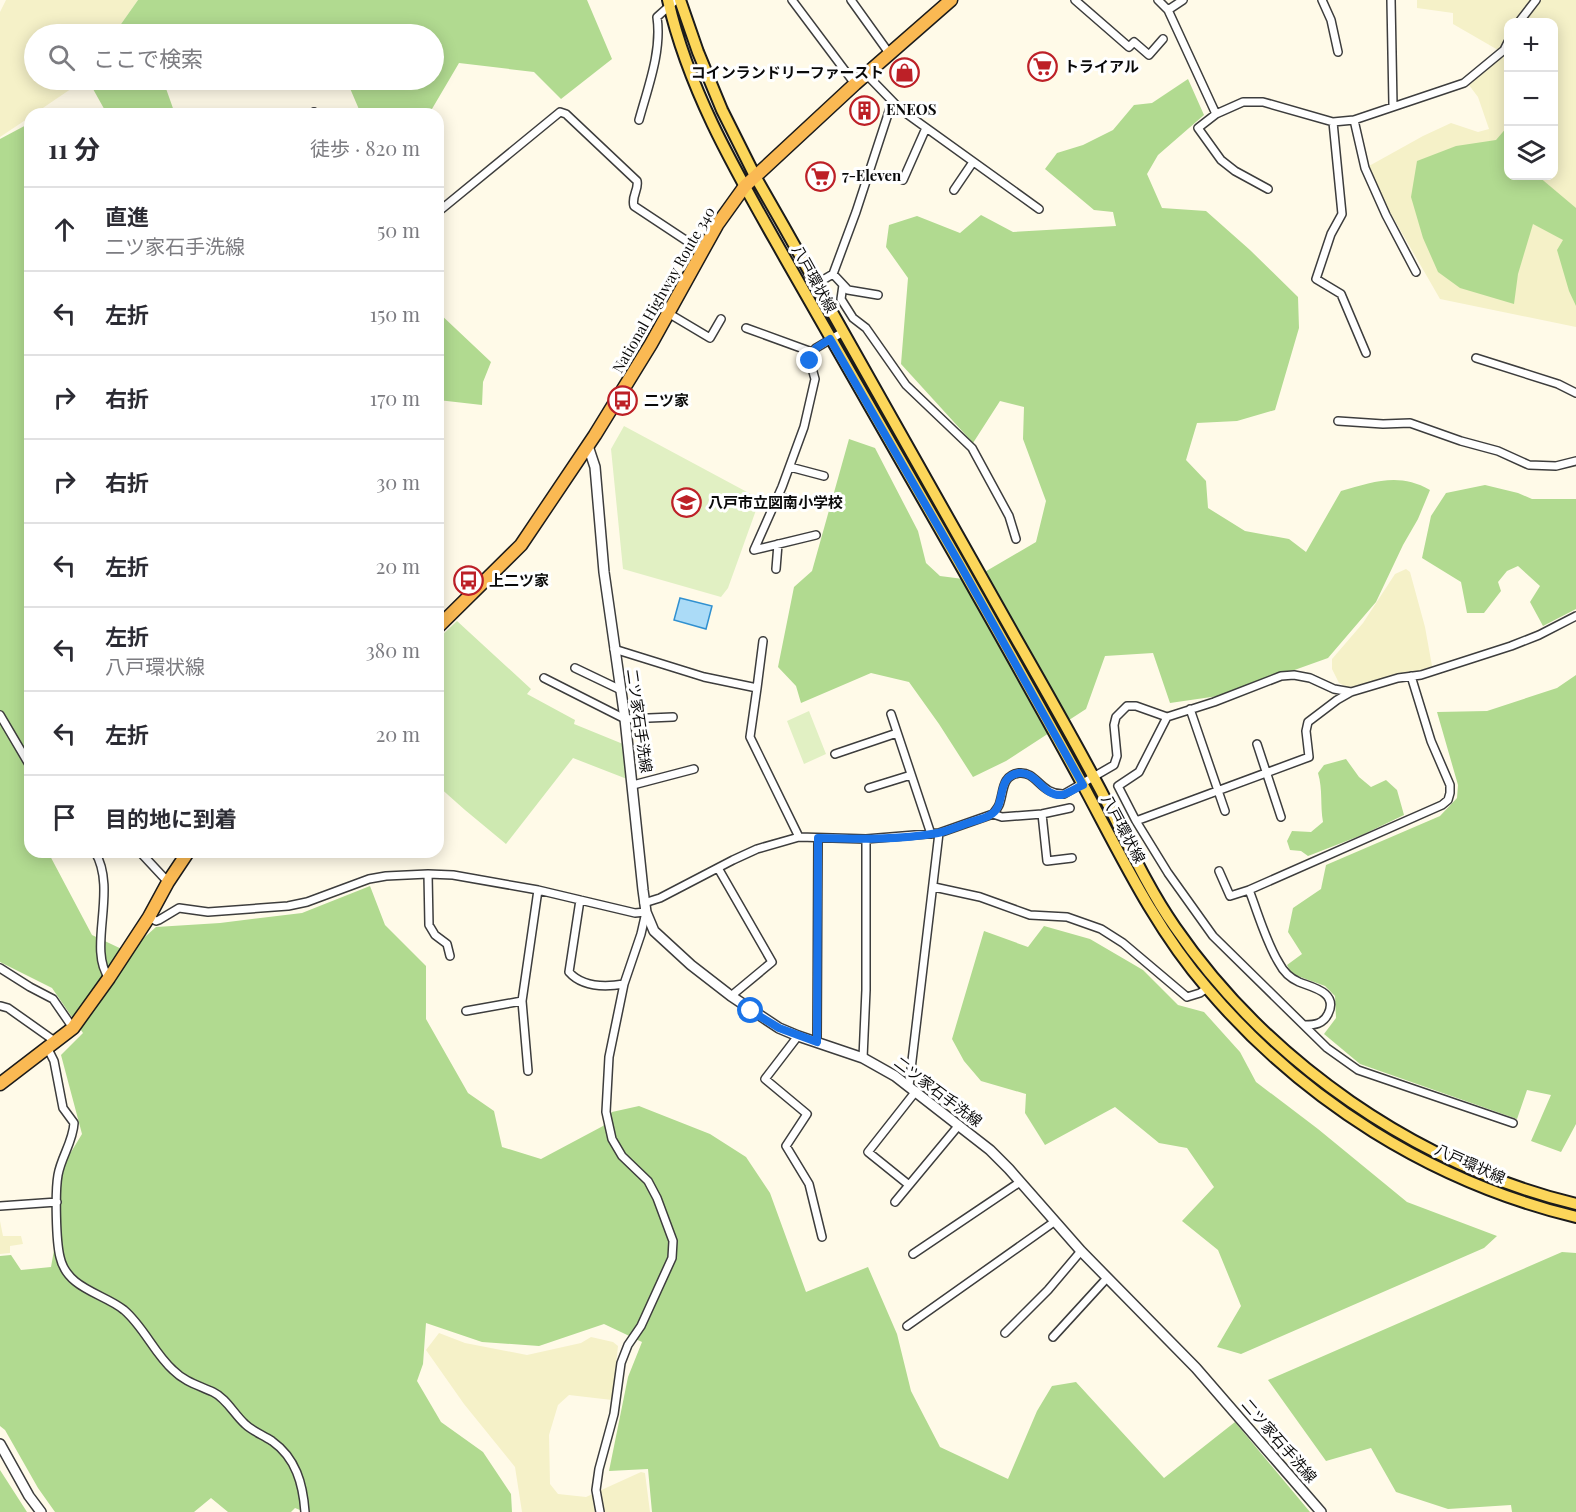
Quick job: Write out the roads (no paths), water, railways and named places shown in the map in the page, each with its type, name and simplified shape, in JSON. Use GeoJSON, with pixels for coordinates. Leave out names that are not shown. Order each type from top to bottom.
{"type":"FeatureCollection","features":[{"type":"Feature","properties":{"kind":"highway","name":"National Highway Route 340"},"geometry":{"type":"LineString","coordinates":[[444,621],[521,545],[588,446],[651,344],[717,225],[745,186],[866,74],[951,0]]}},
{"type":"Feature","properties":{"kind":"highway"},"geometry":{"type":"LineString","coordinates":[[0,1084],[74,1028],[149,918],[184,858]]}},
{"type":"Feature","properties":{"kind":"main road","name":"八戸環状線"},"geometry":{"type":"LineString","coordinates":[[680,0],[722,110],[755,176],[1078,748],[1146,879],[1174,926],[1214,977],[1256,1023],[1310,1070],[1371,1116],[1427,1148],[1484,1175],[1541,1195],[1576,1204]]}},
{"type":"Feature","properties":{"kind":"main road","name":"八戸環状線"},"geometry":{"type":"LineString","coordinates":[[671,2],[688,67],[709,120],[830,339],[1067,756],[1136,886],[1164,932],[1207,988],[1252,1035],[1296,1077],[1336,1108],[1389,1142],[1449,1173],[1512,1199],[1576,1217]]}},
{"type":"Feature","properties":{"kind":"street"},"geometry":{"type":"LineString","coordinates":[[792,0],[855,84]]}},
{"type":"Feature","properties":{"kind":"street"},"geometry":{"type":"LineString","coordinates":[[851,0],[890,53]]}},
{"type":"Feature","properties":{"kind":"street"},"geometry":{"type":"LineString","coordinates":[[1075,0],[1129,47],[1134,42],[1149,55],[1162,39]]}},
{"type":"Feature","properties":{"kind":"street"},"geometry":{"type":"LineString","coordinates":[[1158,0],[1168,10],[1216,114]]}},
{"type":"Feature","properties":{"kind":"street"},"geometry":{"type":"LineString","coordinates":[[1168,10],[1183,0]]}},
{"type":"Feature","properties":{"kind":"street"},"geometry":{"type":"LineString","coordinates":[[1322,0],[1338,52]]}},
{"type":"Feature","properties":{"kind":"street"},"geometry":{"type":"LineString","coordinates":[[1391,0],[1393,105]]}},
{"type":"Feature","properties":{"kind":"street"},"geometry":{"type":"LineString","coordinates":[[1522,18],[1536,0]]}},
{"type":"Feature","properties":{"kind":"street"},"geometry":{"type":"LineString","coordinates":[[639,120],[658,46],[660,34],[657,17],[671,2]]}},
{"type":"Feature","properties":{"kind":"street"},"geometry":{"type":"LineString","coordinates":[[1268,189],[1235,171],[1221,160],[1198,128],[1216,114],[1243,102],[1263,102],[1333,122],[1354,120],[1464,83],[1504,50]]}},
{"type":"Feature","properties":{"kind":"street"},"geometry":{"type":"LineString","coordinates":[[866,74],[892,102],[1039,209]]}},
{"type":"Feature","properties":{"kind":"street"},"geometry":{"type":"LineString","coordinates":[[816,284],[833,274],[892,102]]}},
{"type":"Feature","properties":{"kind":"street"},"geometry":{"type":"LineString","coordinates":[[444,207],[560,112],[566,114],[637,181],[634,206],[702,251]]}},
{"type":"Feature","properties":{"kind":"street"},"geometry":{"type":"LineString","coordinates":[[1354,120],[1365,168],[1386,215],[1416,272]]}},
{"type":"Feature","properties":{"kind":"street"},"geometry":{"type":"LineString","coordinates":[[1333,122],[1342,214],[1331,234],[1316,279],[1341,294],[1353,317],[1366,353]]}},
{"type":"Feature","properties":{"kind":"street"},"geometry":{"type":"LineString","coordinates":[[903,180],[926,128]]}},
{"type":"Feature","properties":{"kind":"street"},"geometry":{"type":"LineString","coordinates":[[954,190],[973,162]]}},
{"type":"Feature","properties":{"kind":"street"},"geometry":{"type":"LineString","coordinates":[[833,274],[851,291],[878,295]]}},
{"type":"Feature","properties":{"kind":"street"},"geometry":{"type":"LineString","coordinates":[[843,285],[842,298],[853,318],[866,328],[906,385],[972,448],[1009,516],[1016,539]]}},
{"type":"Feature","properties":{"kind":"street"},"geometry":{"type":"LineString","coordinates":[[668,313],[710,338],[721,319]]}},
{"type":"Feature","properties":{"kind":"street"},"geometry":{"type":"LineString","coordinates":[[746,328],[812,352]]}},
{"type":"Feature","properties":{"kind":"street"},"geometry":{"type":"LineString","coordinates":[[816,535],[754,550],[779,496],[804,428],[814,380],[810,361],[812,352],[843,332]]}},
{"type":"Feature","properties":{"kind":"street"},"geometry":{"type":"LineString","coordinates":[[1476,357],[1558,384],[1576,393]]}},
{"type":"Feature","properties":{"kind":"street"},"geometry":{"type":"LineString","coordinates":[[1338,422],[1410,423],[1498,451],[1529,465],[1556,466],[1576,461]]}},
{"type":"Feature","properties":{"kind":"street","name":"二ツ家石手洗線"},"geometry":{"type":"LineString","coordinates":[[588,446],[595,466],[604,572],[625,719],[645,908],[654,931],[691,965],[731,996],[779,1028],[863,1058],[913,1088],[990,1150],[1081,1251],[1196,1368],[1321,1512]]}},
{"type":"Feature","properties":{"kind":"street"},"geometry":{"type":"LineString","coordinates":[[790,467],[824,476]]}},
{"type":"Feature","properties":{"kind":"street"},"geometry":{"type":"LineString","coordinates":[[779,496],[809,503]]}},
{"type":"Feature","properties":{"kind":"street"},"geometry":{"type":"LineString","coordinates":[[776,569],[778,544]]}},
{"type":"Feature","properties":{"kind":"street"},"geometry":{"type":"LineString","coordinates":[[1136,821],[1309,757],[1306,731],[1308,722],[1351,692],[1421,675],[1511,646],[1576,616]]}},
{"type":"Feature","properties":{"kind":"street"},"geometry":{"type":"LineString","coordinates":[[764,641],[750,737],[799,837]]}},
{"type":"Feature","properties":{"kind":"street"},"geometry":{"type":"LineString","coordinates":[[614,649],[704,676],[757,688]]}},
{"type":"Feature","properties":{"kind":"street"},"geometry":{"type":"LineString","coordinates":[[575,668],[621,690]]}},
{"type":"Feature","properties":{"kind":"street"},"geometry":{"type":"LineString","coordinates":[[993,814],[1000,802],[1003,785],[1009,777],[1021,773],[1032,776],[1046,791],[1055,795],[1064,794],[1114,765],[1117,756],[1114,725],[1116,717],[1128,706],[1136,705],[1167,717],[1281,676],[1294,675],[1310,678],[1334,689],[1351,692]]}},
{"type":"Feature","properties":{"kind":"street"},"geometry":{"type":"LineString","coordinates":[[1219,871],[1230,896],[1249,890],[1442,805],[1448,800],[1449,785],[1431,741],[1411,676]]}},
{"type":"Feature","properties":{"kind":"street"},"geometry":{"type":"LineString","coordinates":[[544,678],[625,719],[673,717]]}},
{"type":"Feature","properties":{"kind":"street"},"geometry":{"type":"LineString","coordinates":[[1190,710],[1225,812]]}},
{"type":"Feature","properties":{"kind":"street"},"geometry":{"type":"LineString","coordinates":[[891,714],[911,775],[935,833],[933,887],[920,980],[913,1088],[868,1152],[909,1185]]}},
{"type":"Feature","properties":{"kind":"street"},"geometry":{"type":"LineString","coordinates":[[0,715],[24,756]]}},
{"type":"Feature","properties":{"kind":"street"},"geometry":{"type":"LineString","coordinates":[[1167,717],[1139,772],[1118,786],[1136,821],[1168,873],[1213,936],[1327,1048],[1358,1070],[1514,1123]]}},
{"type":"Feature","properties":{"kind":"street"},"geometry":{"type":"LineString","coordinates":[[834,754],[897,733]]}},
{"type":"Feature","properties":{"kind":"street"},"geometry":{"type":"LineString","coordinates":[[1257,744],[1281,817]]}},
{"type":"Feature","properties":{"kind":"street"},"geometry":{"type":"LineString","coordinates":[[633,785],[694,769]]}},
{"type":"Feature","properties":{"kind":"street"},"geometry":{"type":"LineString","coordinates":[[869,788],[911,775]]}},
{"type":"Feature","properties":{"kind":"street"},"geometry":{"type":"LineString","coordinates":[[149,918],[159,920],[179,908],[208,912],[288,906],[307,902],[369,879],[428,874],[459,876],[538,890],[635,913],[757,849],[799,837],[866,839],[935,833],[993,814],[1002,817],[1042,814],[1070,808]]}},
{"type":"Feature","properties":{"kind":"street"},"geometry":{"type":"LineString","coordinates":[[1042,814],[1047,861],[1072,858]]}},
{"type":"Feature","properties":{"kind":"street"},"geometry":{"type":"LineString","coordinates":[[817,1042],[818,838]]}},
{"type":"Feature","properties":{"kind":"street"},"geometry":{"type":"LineString","coordinates":[[863,1058],[866,990],[866,839]]}},
{"type":"Feature","properties":{"kind":"street"},"geometry":{"type":"LineString","coordinates":[[98,858],[105,883],[101,956],[103,971],[109,978]]}},
{"type":"Feature","properties":{"kind":"street"},"geometry":{"type":"LineString","coordinates":[[146,858],[168,882]]}},
{"type":"Feature","properties":{"kind":"street"},"geometry":{"type":"LineString","coordinates":[[718,868],[772,962],[731,996]]}},
{"type":"Feature","properties":{"kind":"street"},"geometry":{"type":"LineString","coordinates":[[428,874],[429,925],[435,935],[447,944],[450,956]]}},
{"type":"Feature","properties":{"kind":"street"},"geometry":{"type":"LineString","coordinates":[[933,887],[980,897],[1030,915],[1067,917],[1101,929],[1123,943],[1187,996],[1200,993],[1207,988]]}},
{"type":"Feature","properties":{"kind":"street"},"geometry":{"type":"LineString","coordinates":[[528,1071],[522,1001],[538,890]]}},
{"type":"Feature","properties":{"kind":"street"},"geometry":{"type":"LineString","coordinates":[[1249,890],[1277,961],[1285,972],[1298,981],[1323,991],[1329,1001],[1329,1010],[1324,1020],[1316,1024],[1305,1025]]}},
{"type":"Feature","properties":{"kind":"street"},"geometry":{"type":"LineString","coordinates":[[580,900],[569,972],[580,982],[608,987],[624,984]]}},
{"type":"Feature","properties":{"kind":"street"},"geometry":{"type":"LineString","coordinates":[[600,1512],[596,1490],[599,1469],[614,1414],[621,1363],[628,1345],[641,1326],[672,1258],[673,1241],[648,1181],[622,1156],[612,1138],[606,1112],[609,1057],[624,984],[641,934],[645,908]]}},
{"type":"Feature","properties":{"kind":"street"},"geometry":{"type":"LineString","coordinates":[[0,968],[53,999],[74,1028]]}},
{"type":"Feature","properties":{"kind":"street"},"geometry":{"type":"LineString","coordinates":[[466,1011],[522,1001]]}},
{"type":"Feature","properties":{"kind":"street"},"geometry":{"type":"LineString","coordinates":[[1,1006],[8,1008],[53,1046],[63,1108],[74,1123],[72,1137],[63,1156],[58,1176],[60,1257],[64,1269],[87,1291],[127,1312],[161,1358],[181,1377],[214,1392],[248,1427],[273,1442],[289,1457],[300,1478],[304,1492],[305,1512]]}},
{"type":"Feature","properties":{"kind":"street"},"geometry":{"type":"LineString","coordinates":[[798,1036],[765,1079],[807,1114],[786,1146],[809,1184],[822,1237]]}},
{"type":"Feature","properties":{"kind":"street"},"geometry":{"type":"LineString","coordinates":[[895,1202],[959,1125]]}},
{"type":"Feature","properties":{"kind":"street"},"geometry":{"type":"LineString","coordinates":[[913,1254],[1020,1182]]}},
{"type":"Feature","properties":{"kind":"street"},"geometry":{"type":"LineString","coordinates":[[0,1206],[57,1202]]}},
{"type":"Feature","properties":{"kind":"street"},"geometry":{"type":"LineString","coordinates":[[907,1326],[1054,1222]]}},
{"type":"Feature","properties":{"kind":"street"},"geometry":{"type":"LineString","coordinates":[[1005,1333],[1081,1251]]}},
{"type":"Feature","properties":{"kind":"street"},"geometry":{"type":"LineString","coordinates":[[1053,1337],[1107,1278]]}},
{"type":"Feature","properties":{"kind":"street"},"geometry":{"type":"LineString","coordinates":[[0,1444],[29,1496],[41,1512]]}},
{"type":"Feature","properties":{"kind":"water"},"geometry":{"type":"Polygon","coordinates":[[[680,598],[712,606],[706,629],[674,620],[680,598]]]}},
{"type":"Feature","properties":{"kind":"place","name":"トライアル"},"geometry":{"type":"Point","coordinates":[1043,67]}},
{"type":"Feature","properties":{"kind":"place","name":"コインランドリーファースト"},"geometry":{"type":"Point","coordinates":[905,73]}},
{"type":"Feature","properties":{"kind":"place","name":"ENEOS"},"geometry":{"type":"Point","coordinates":[865,110]}},
{"type":"Feature","properties":{"kind":"place","name":"7-Eleven"},"geometry":{"type":"Point","coordinates":[821,176]}},
{"type":"Feature","properties":{"kind":"place","name":"二ツ家"},"geometry":{"type":"Point","coordinates":[623,401]}},
{"type":"Feature","properties":{"kind":"place","name":"八戸市立図南小学校"},"geometry":{"type":"Point","coordinates":[687,503]}},
{"type":"Feature","properties":{"kind":"place","name":"上二ツ家"},"geometry":{"type":"Point","coordinates":[468,581]}}]}
